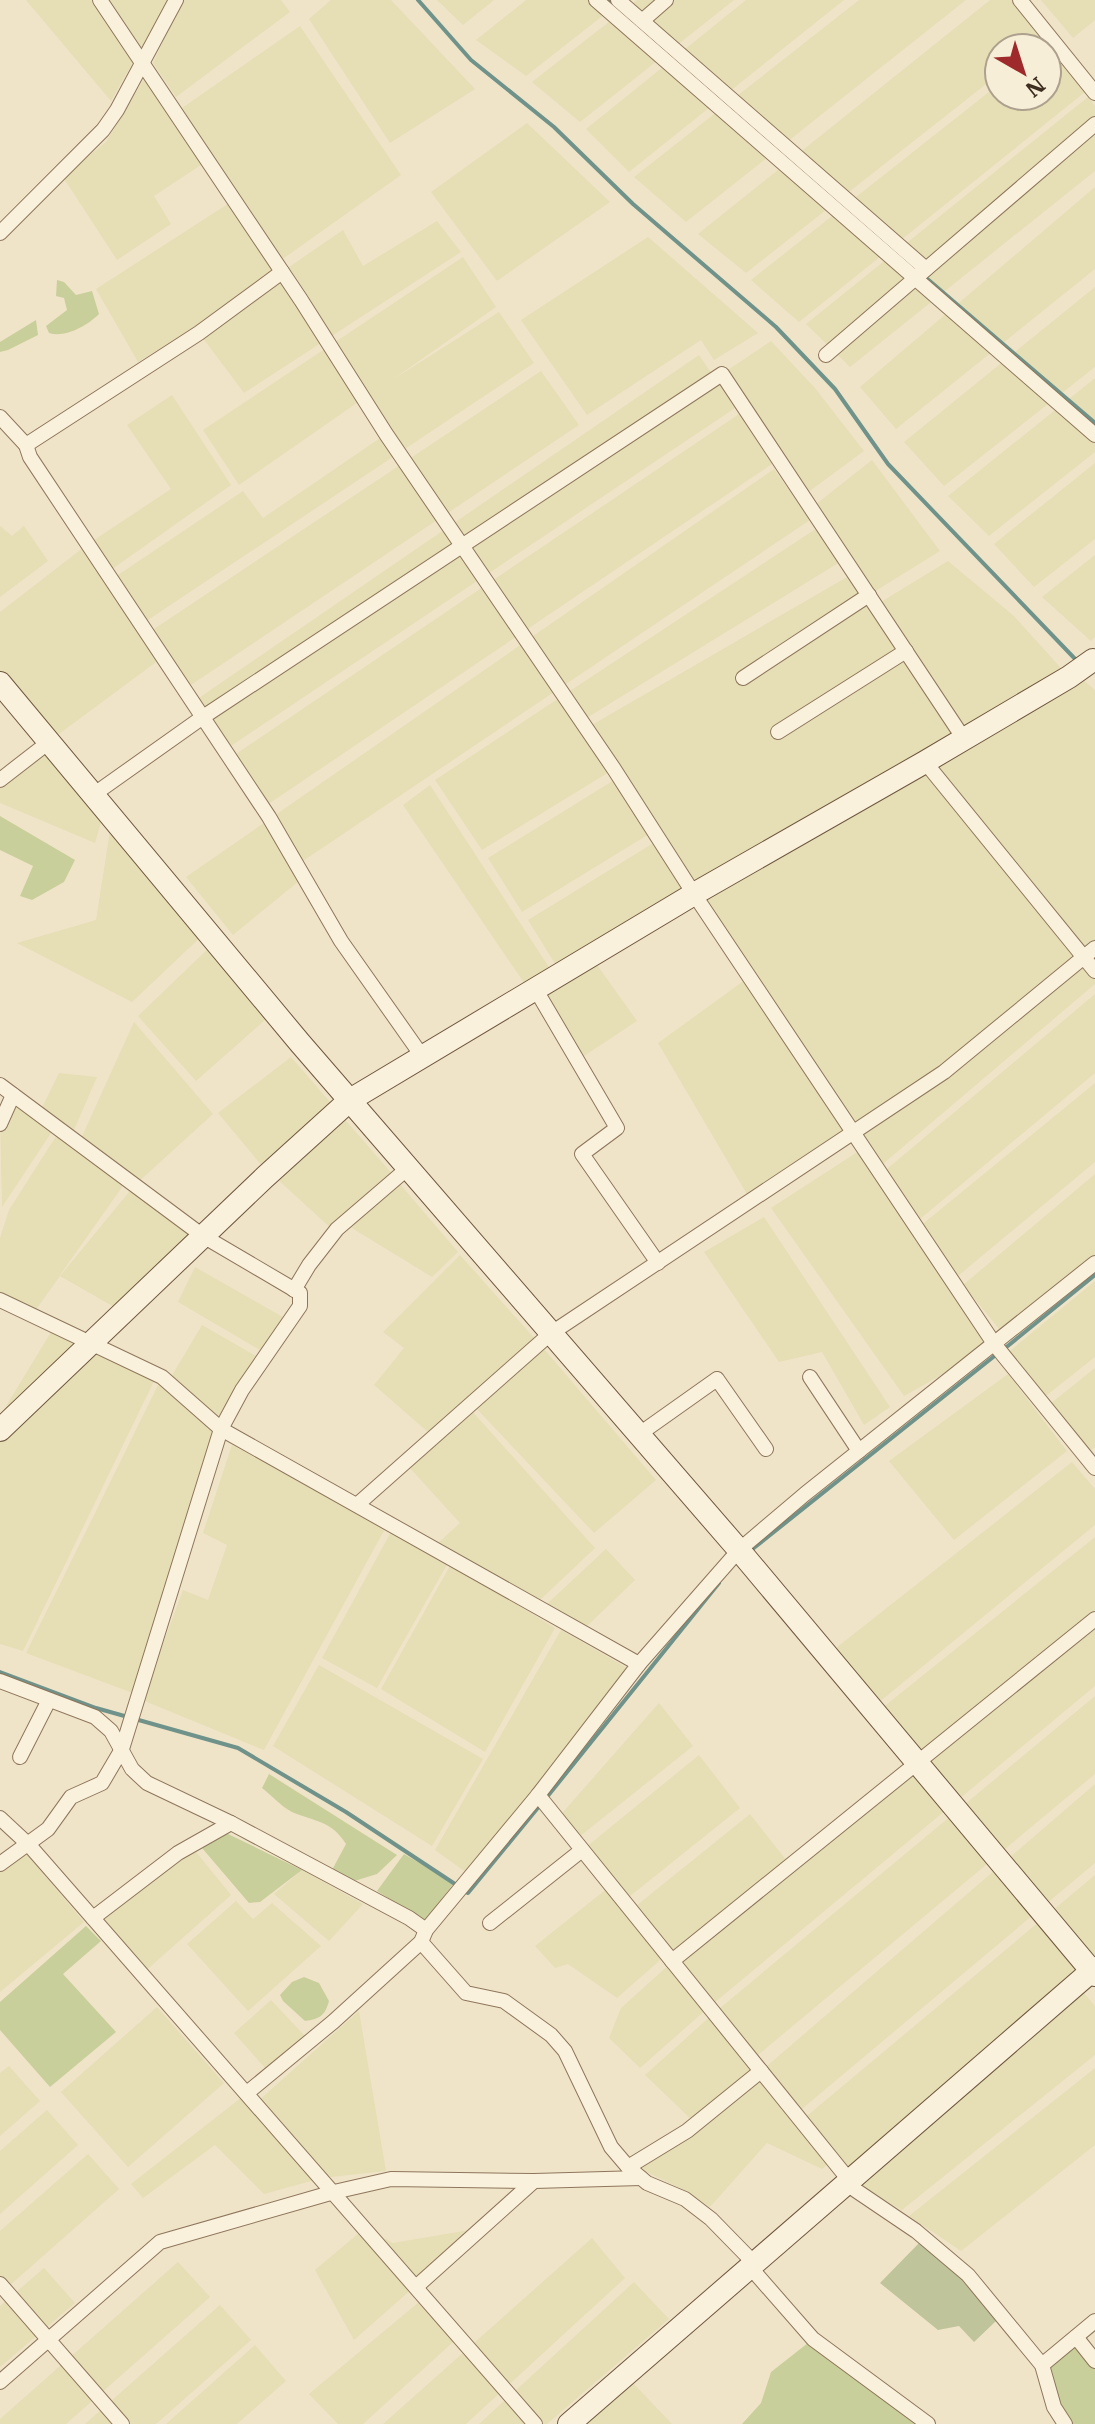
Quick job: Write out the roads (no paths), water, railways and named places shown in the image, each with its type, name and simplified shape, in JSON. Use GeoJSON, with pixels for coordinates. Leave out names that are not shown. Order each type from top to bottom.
{"type":"FeatureCollection","features":[{"type":"Feature","properties":{"kind":"street"},"geometry":{"type":"LineString","coordinates":[[100,0],[995,1345],[1095,1468]]}},
{"type":"Feature","properties":{"kind":"street"},"geometry":{"type":"LineString","coordinates":[[0,233],[103,130],[117,110],[176,0]]}},
{"type":"Feature","properties":{"kind":"street"},"geometry":{"type":"LineString","coordinates":[[596,0],[920,274]]}},
{"type":"Feature","properties":{"kind":"street"},"geometry":{"type":"LineString","coordinates":[[618,0],[1095,435]]}},
{"type":"Feature","properties":{"kind":"street"},"geometry":{"type":"LineString","coordinates":[[642,21],[666,0]]}},
{"type":"Feature","properties":{"kind":"street"},"geometry":{"type":"LineString","coordinates":[[1020,0],[1095,93]]}},
{"type":"Feature","properties":{"kind":"street"},"geometry":{"type":"LineString","coordinates":[[826,355],[1095,124]]}},
{"type":"Feature","properties":{"kind":"street"},"geometry":{"type":"LineString","coordinates":[[26,445],[199,333],[282,272]]}},
{"type":"Feature","properties":{"kind":"street"},"geometry":{"type":"LineString","coordinates":[[93,795],[203,717],[722,374],[964,739]]}},
{"type":"Feature","properties":{"kind":"street"},"geometry":{"type":"LineString","coordinates":[[0,417],[26,445],[30,457],[275,828],[341,941],[422,1056]]}},
{"type":"Feature","properties":{"kind":"street"},"geometry":{"type":"LineString","coordinates":[[743,678],[869,595]]}},
{"type":"Feature","properties":{"kind":"street"},"geometry":{"type":"LineString","coordinates":[[778,732],[906,651]]}},
{"type":"Feature","properties":{"kind":"street"},"geometry":{"type":"LineString","coordinates":[[0,1430],[350,1100],[1088,664]]}},
{"type":"Feature","properties":{"kind":"street"},"geometry":{"type":"LineString","coordinates":[[0,683],[350,1100],[744,1556],[1094,1971],[569,2424]]}},
{"type":"Feature","properties":{"kind":"street"},"geometry":{"type":"LineString","coordinates":[[0,780],[49,742]]}},
{"type":"Feature","properties":{"kind":"street"},"geometry":{"type":"LineString","coordinates":[[925,762],[1089,952],[1095,971]]}},
{"type":"Feature","properties":{"kind":"street"},"geometry":{"type":"LineString","coordinates":[[358,1504],[550,1334],[944,1072],[1089,952]]}},
{"type":"Feature","properties":{"kind":"street"},"geometry":{"type":"LineString","coordinates":[[536,990],[617,1128],[582,1154],[658,1263]]}},
{"type":"Feature","properties":{"kind":"street"},"geometry":{"type":"LineString","coordinates":[[0,1085],[203,1236],[300,1293],[300,1306],[242,1390],[221,1429],[122,1749],[102,1783],[71,1797],[48,1829],[0,1864]]}},
{"type":"Feature","properties":{"kind":"street"},"geometry":{"type":"LineString","coordinates":[[0,1124],[13,1095]]}},
{"type":"Feature","properties":{"kind":"street"},"geometry":{"type":"LineString","coordinates":[[294,1290],[337,1229],[408,1168]]}},
{"type":"Feature","properties":{"kind":"street"},"geometry":{"type":"LineString","coordinates":[[247,2093],[333,2022],[424,1936],[460,1889],[541,1800],[639,1664],[744,1556],[859,1451],[1095,1263]]}},
{"type":"Feature","properties":{"kind":"street"},"geometry":{"type":"LineString","coordinates":[[0,1300],[162,1377],[221,1429],[639,1664]]}},
{"type":"Feature","properties":{"kind":"street"},"geometry":{"type":"LineString","coordinates":[[810,1377],[859,1451]]}},
{"type":"Feature","properties":{"kind":"street"},"geometry":{"type":"LineString","coordinates":[[638,1435],[717,1379],[766,1449]]}},
{"type":"Feature","properties":{"kind":"street"},"geometry":{"type":"LineString","coordinates":[[672,1961],[1095,1619]]}},
{"type":"Feature","properties":{"kind":"street"},"geometry":{"type":"LineString","coordinates":[[0,1681],[95,1717],[111,1731],[132,1769],[147,1783],[231,1823],[409,1918],[466,1993],[504,2001],[551,2035],[565,2051],[611,2147],[628,2167],[641,2178],[685,2199],[711,2219],[813,2339],[928,2424]]}},
{"type":"Feature","properties":{"kind":"street"},"geometry":{"type":"LineString","coordinates":[[20,1757],[49,1700]]}},
{"type":"Feature","properties":{"kind":"street"},"geometry":{"type":"LineString","coordinates":[[541,1800],[847,2182],[916,2231],[968,2275],[1042,2365],[1054,2407],[1065,2424]]}},
{"type":"Feature","properties":{"kind":"street"},"geometry":{"type":"LineString","coordinates":[[0,1818],[29,1845],[535,2424]]}},
{"type":"Feature","properties":{"kind":"street"},"geometry":{"type":"LineString","coordinates":[[93,1918],[178,1853],[231,1823]]}},
{"type":"Feature","properties":{"kind":"street"},"geometry":{"type":"LineString","coordinates":[[490,1923],[582,1850]]}},
{"type":"Feature","properties":{"kind":"street"},"geometry":{"type":"LineString","coordinates":[[628,2167],[687,2131],[761,2071]]}},
{"type":"Feature","properties":{"kind":"street"},"geometry":{"type":"LineString","coordinates":[[0,2382],[160,2242],[334,2192],[391,2179],[534,2181],[641,2178]]}},
{"type":"Feature","properties":{"kind":"street"},"geometry":{"type":"LineString","coordinates":[[416,2287],[534,2181]]}},
{"type":"Feature","properties":{"kind":"street"},"geometry":{"type":"LineString","coordinates":[[0,2284],[122,2424]]}},
{"type":"Feature","properties":{"kind":"street"},"geometry":{"type":"LineString","coordinates":[[1042,2365],[1095,2321]]}},
{"type":"Feature","properties":{"kind":"street"},"geometry":{"type":"LineString","coordinates":[[1076,2337],[1095,2361]]}},
{"type":"Feature","properties":{"kind":"waterway"},"geometry":{"type":"LineString","coordinates":[[418,0],[471,60],[554,127],[633,204],[776,327],[835,389],[888,464],[1078,662]]}},
{"type":"Feature","properties":{"kind":"waterway"},"geometry":{"type":"LineString","coordinates":[[608,0],[616,7]]}},
{"type":"Feature","properties":{"kind":"waterway"},"geometry":{"type":"LineString","coordinates":[[924,276],[1095,423]]}},
{"type":"Feature","properties":{"kind":"waterway"},"geometry":{"type":"LineString","coordinates":[[1004,1349],[1095,1275]]}},
{"type":"Feature","properties":{"kind":"waterway"},"geometry":{"type":"LineString","coordinates":[[750,1551],[997,1354]]}},
{"type":"Feature","properties":{"kind":"waterway"},"geometry":{"type":"LineString","coordinates":[[547,1797],[719,1583]]}},
{"type":"Feature","properties":{"kind":"waterway"},"geometry":{"type":"LineString","coordinates":[[0,1672],[96,1708],[238,1748],[346,1812],[458,1886]]}},
{"type":"Feature","properties":{"kind":"waterway"},"geometry":{"type":"LineString","coordinates":[[465,1891],[468,1893],[541,1804]]}}]}
